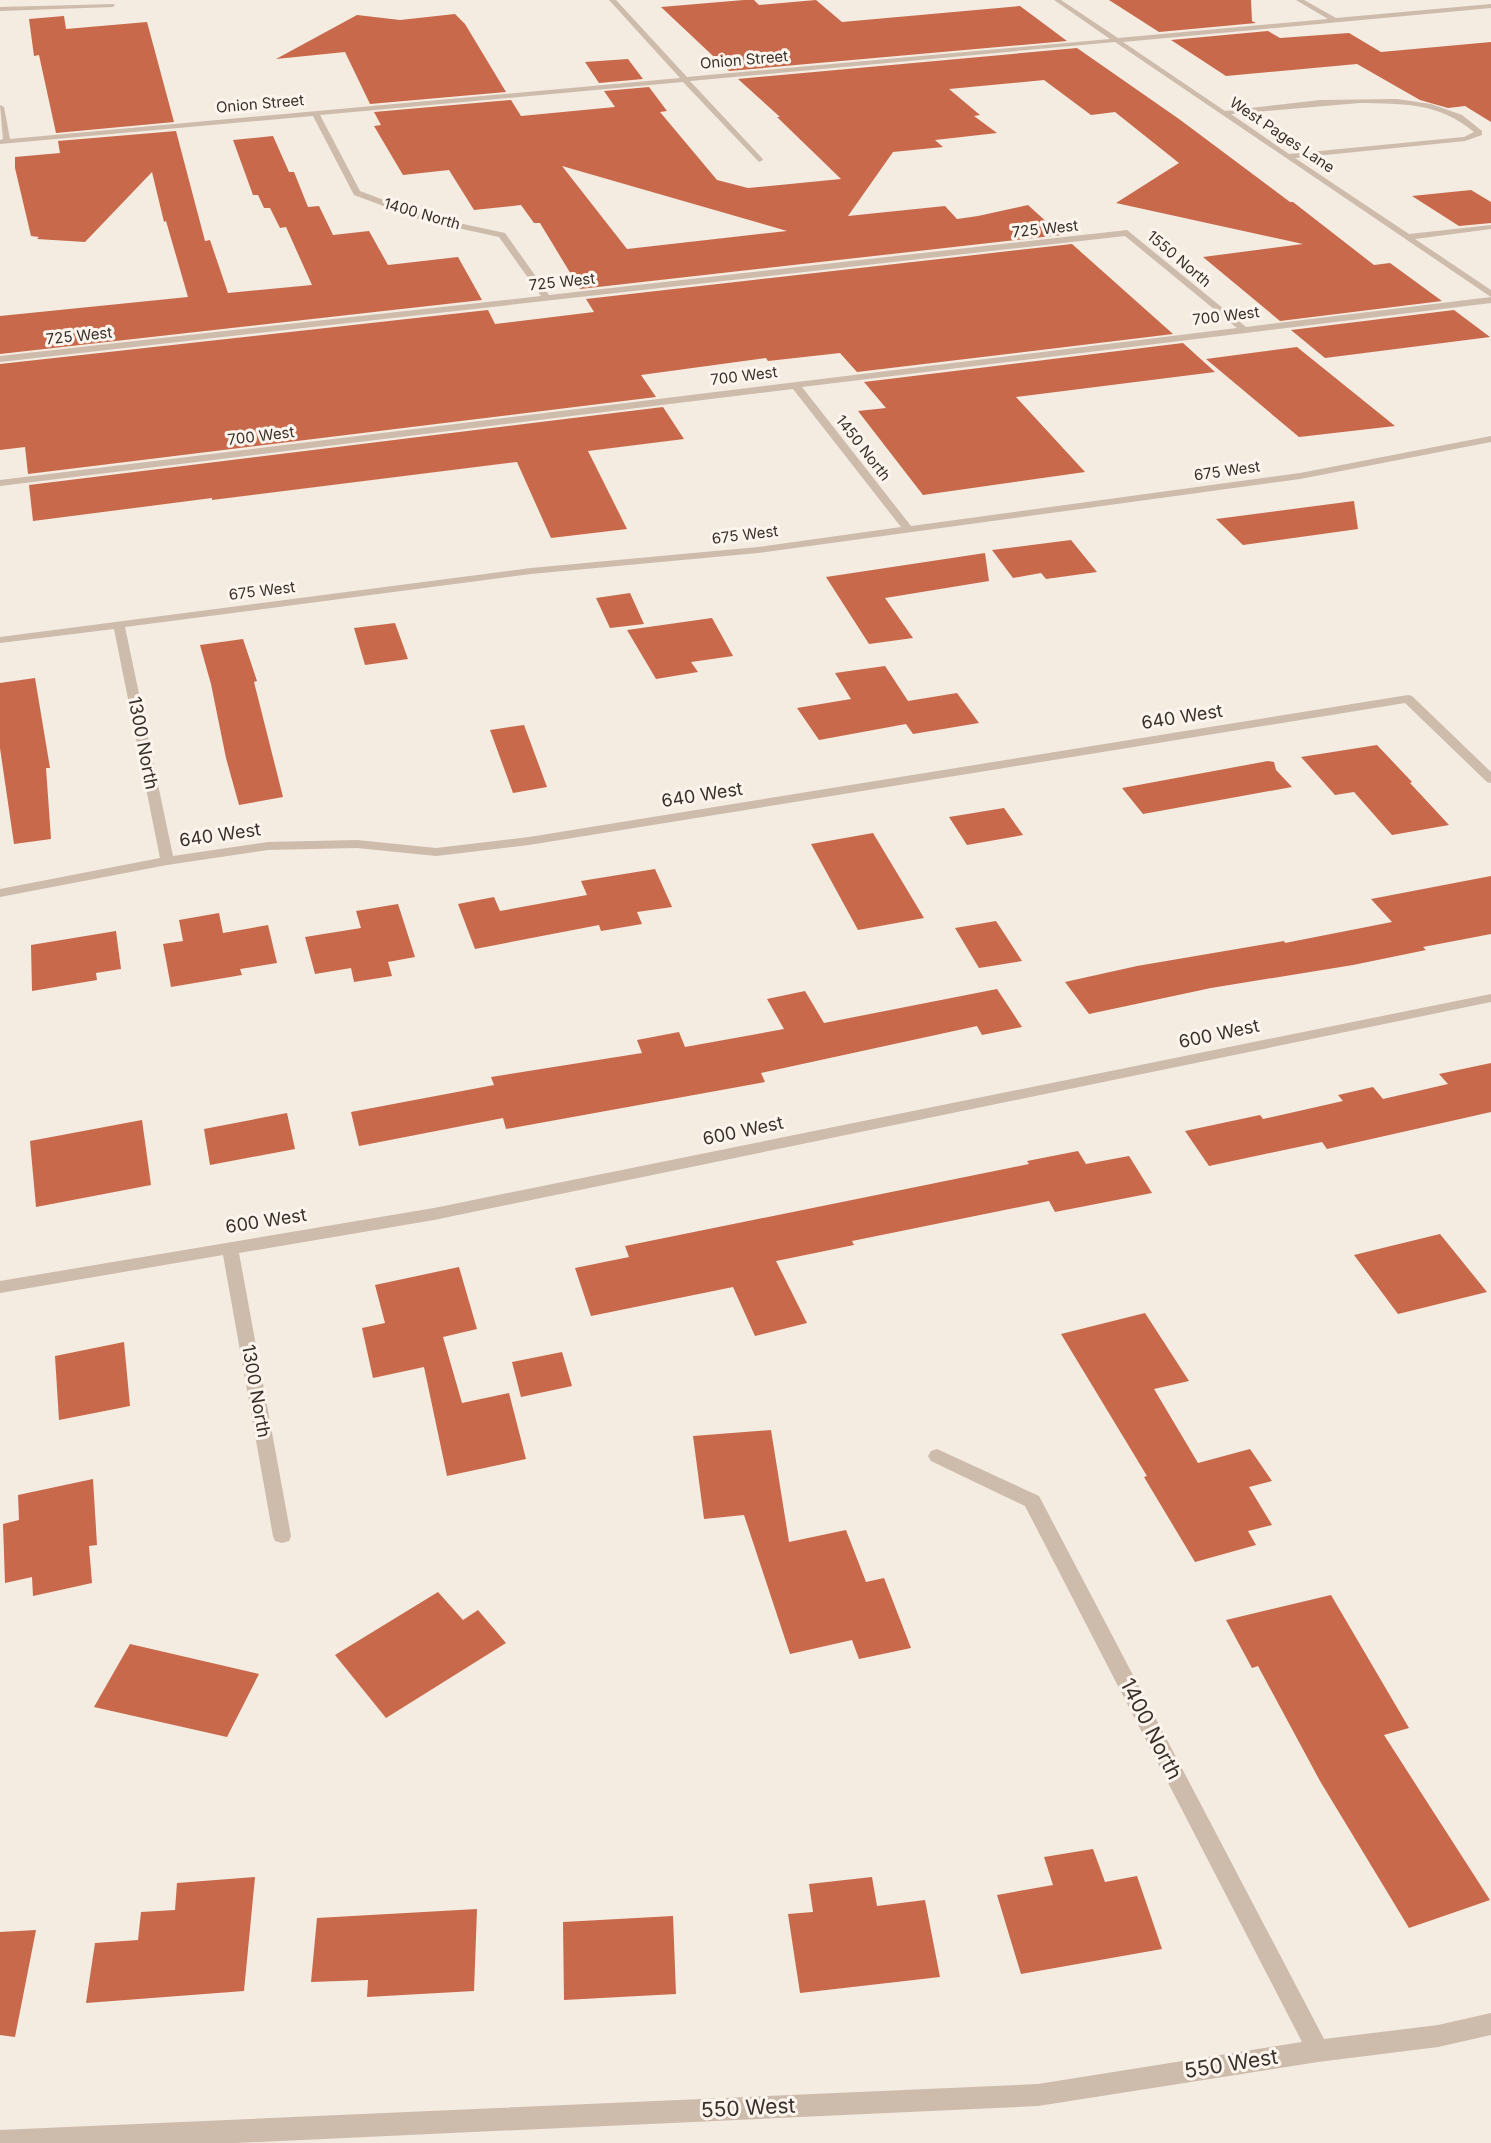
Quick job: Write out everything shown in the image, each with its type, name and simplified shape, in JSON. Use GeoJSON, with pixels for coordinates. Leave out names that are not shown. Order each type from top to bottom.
{"type":"FeatureCollection","features":[{"type":"Feature","properties":{"kind":"street"},"geometry":{"type":"LineString","coordinates":[[612,0],[759,160]]}},
{"type":"Feature","properties":{"kind":"street","name":"West Pages Lane"},"geometry":{"type":"LineString","coordinates":[[1057,0],[1491,294]]}},
{"type":"Feature","properties":{"kind":"street"},"geometry":{"type":"LineString","coordinates":[[1299,0],[1335,20]]}},
{"type":"Feature","properties":{"kind":"street"},"geometry":{"type":"LineString","coordinates":[[0,9],[113,5]]}},
{"type":"Feature","properties":{"kind":"street","name":"Onion Street"},"geometry":{"type":"LineString","coordinates":[[3,142],[1491,6]]}},
{"type":"Feature","properties":{"kind":"street"},"geometry":{"type":"LineString","coordinates":[[1224,112],[1339,101],[1394,101],[1439,109],[1473,125],[1479,133],[1465,139],[1289,156]]}},
{"type":"Feature","properties":{"kind":"street"},"geometry":{"type":"LineString","coordinates":[[0,107],[3,142]]}},
{"type":"Feature","properties":{"kind":"street","name":"1400 North"},"geometry":{"type":"LineString","coordinates":[[315,113],[357,193],[424,218],[502,235],[546,297]]}},
{"type":"Feature","properties":{"kind":"street"},"geometry":{"type":"LineString","coordinates":[[1408,237],[1491,227]]}},
{"type":"Feature","properties":{"kind":"street","name":"725 West"},"geometry":{"type":"LineString","coordinates":[[0,359],[1127,233]]}},
{"type":"Feature","properties":{"kind":"street","name":"1550 North"},"geometry":{"type":"LineString","coordinates":[[1127,233],[1243,329]]}},
{"type":"Feature","properties":{"kind":"street","name":"700 West"},"geometry":{"type":"LineString","coordinates":[[0,483],[1491,300]]}},
{"type":"Feature","properties":{"kind":"street","name":"1450 North"},"geometry":{"type":"LineString","coordinates":[[795,385],[907,528]]}},
{"type":"Feature","properties":{"kind":"street","name":"675 West"},"geometry":{"type":"LineString","coordinates":[[0,640],[531,571],[758,550],[1300,476],[1491,439]]}},
{"type":"Feature","properties":{"kind":"street","name":"1300 North"},"geometry":{"type":"LineString","coordinates":[[119,624],[167,861]]}},
{"type":"Feature","properties":{"kind":"street","name":"640 West"},"geometry":{"type":"LineString","coordinates":[[0,893],[167,861],[268,846],[357,844],[436,852],[529,841],[1408,699],[1491,779]]}},
{"type":"Feature","properties":{"kind":"street","name":"600 West"},"geometry":{"type":"LineString","coordinates":[[0,1287],[434,1214],[1491,998]]}},
{"type":"Feature","properties":{"kind":"street","name":"1300 North"},"geometry":{"type":"LineString","coordinates":[[230,1247],[282,1536]]}},
{"type":"Feature","properties":{"kind":"street","name":"1400 North"},"geometry":{"type":"LineString","coordinates":[[937,1456],[1032,1501],[1318,2050]]}},
{"type":"Feature","properties":{"kind":"street","name":"550 West"},"geometry":{"type":"LineString","coordinates":[[0,2142],[1038,2095],[1318,2050],[1438,2036],[1491,2024]]}},
{"type":"Feature","properties":{"kind":"building"},"geometry":{"type":"Polygon","coordinates":[[[754,0],[759,5],[816,0],[842,22],[1020,6],[1067,41],[729,71],[661,7],[754,0]]]}},
{"type":"Feature","properties":{"kind":"building"},"geometry":{"type":"Polygon","coordinates":[[[1109,0],[1251,0],[1252,21],[1256,23],[1159,32],[1109,0]]]}},
{"type":"Feature","properties":{"kind":"building"},"geometry":{"type":"Polygon","coordinates":[[[455,14],[465,24],[506,92],[370,104],[345,52],[276,59],[357,15],[400,20],[455,14]]]}},
{"type":"Feature","properties":{"kind":"building"},"geometry":{"type":"Polygon","coordinates":[[[64,16],[66,29],[147,22],[174,122],[56,133],[39,55],[34,56],[29,19],[64,16]]]}},
{"type":"Feature","properties":{"kind":"building"},"geometry":{"type":"Polygon","coordinates":[[[1268,31],[1280,38],[1349,33],[1381,52],[1491,42],[1491,122],[1465,106],[1448,108],[1420,100],[1357,64],[1226,76],[1171,40],[1268,31]]]}},
{"type":"Feature","properties":{"kind":"building"},"geometry":{"type":"Polygon","coordinates":[[[1077,48],[1293,202],[1374,265],[1390,263],[1442,301],[1280,321],[1203,257],[1303,244],[1116,203],[1179,163],[1115,112],[1091,115],[1044,80],[949,89],[980,115],[974,116],[997,133],[935,140],[943,147],[893,152],[848,216],[945,206],[957,219],[1028,205],[1061,235],[580,289],[540,223],[534,223],[521,205],[474,210],[449,170],[403,175],[374,126],[381,125],[374,112],[511,100],[521,116],[615,107],[604,91],[649,87],[667,111],[660,112],[717,180],[748,188],[841,179],[777,117],[780,117],[738,79],[1077,48]],[[562,166],[627,249],[787,231],[562,166]]]}},
{"type":"Feature","properties":{"kind":"building"},"geometry":{"type":"Polygon","coordinates":[[[628,59],[643,79],[599,83],[585,62],[628,59]]]}},
{"type":"Feature","properties":{"kind":"building"},"geometry":{"type":"Polygon","coordinates":[[[176,131],[205,241],[210,240],[228,293],[312,285],[286,227],[280,228],[270,208],[264,208],[258,195],[253,195],[233,140],[273,136],[289,172],[294,172],[308,207],[319,206],[333,235],[369,231],[388,265],[458,257],[482,300],[0,354],[0,316],[188,297],[166,221],[164,222],[152,172],[85,242],[37,239],[39,237],[31,236],[15,168],[15,157],[60,153],[58,141],[176,131]]]}},
{"type":"Feature","properties":{"kind":"building"},"geometry":{"type":"Polygon","coordinates":[[[1471,190],[1491,202],[1491,223],[1459,226],[1412,196],[1471,190]]]}},
{"type":"Feature","properties":{"kind":"building"},"geometry":{"type":"Polygon","coordinates":[[[1072,244],[1173,334],[857,372],[840,353],[768,361],[766,358],[641,375],[656,397],[28,474],[25,447],[0,450],[0,364],[488,310],[495,324],[594,312],[586,299],[1072,244]]]}},
{"type":"Feature","properties":{"kind":"building"},"geometry":{"type":"Polygon","coordinates":[[[1454,310],[1490,337],[1325,358],[1291,330],[1454,310]]]}},
{"type":"Feature","properties":{"kind":"building"},"geometry":{"type":"Polygon","coordinates":[[[1183,343],[1215,372],[1016,397],[1085,472],[923,495],[858,411],[886,408],[864,382],[1183,343]]]}},
{"type":"Feature","properties":{"kind":"building"},"geometry":{"type":"Polygon","coordinates":[[[1297,347],[1395,426],[1299,437],[1206,359],[1297,347]]]}},
{"type":"Feature","properties":{"kind":"building"},"geometry":{"type":"Polygon","coordinates":[[[663,407],[684,439],[588,451],[627,529],[551,538],[517,462],[33,521],[29,485],[663,407]]]}},
{"type":"Feature","properties":{"kind":"building"},"geometry":{"type":"Polygon","coordinates":[[[1354,501],[1358,529],[1243,545],[1216,519],[1354,501]]]}},
{"type":"Feature","properties":{"kind":"building"},"geometry":{"type":"Polygon","coordinates":[[[1071,540],[1097,572],[1046,579],[1041,573],[1013,578],[992,550],[1071,540]]]}},
{"type":"Feature","properties":{"kind":"building"},"geometry":{"type":"Polygon","coordinates":[[[985,553],[989,581],[885,598],[913,638],[869,644],[826,577],[985,553]]]}},
{"type":"Feature","properties":{"kind":"building"},"geometry":{"type":"Polygon","coordinates":[[[630,593],[644,624],[610,628],[596,598],[630,593]]]}},
{"type":"Feature","properties":{"kind":"building"},"geometry":{"type":"Polygon","coordinates":[[[712,618],[733,656],[691,662],[698,672],[656,679],[627,630],[712,618]]]}},
{"type":"Feature","properties":{"kind":"building"},"geometry":{"type":"Polygon","coordinates":[[[395,623],[408,659],[365,665],[354,628],[395,623]]]}},
{"type":"Feature","properties":{"kind":"building"},"geometry":{"type":"Polygon","coordinates":[[[243,639],[257,681],[254,682],[283,797],[239,805],[200,645],[243,639]]]}},
{"type":"Feature","properties":{"kind":"building"},"geometry":{"type":"Polygon","coordinates":[[[885,666],[908,701],[957,693],[979,723],[913,734],[906,724],[819,740],[797,708],[851,699],[835,673],[885,666]]]}},
{"type":"Feature","properties":{"kind":"building"},"geometry":{"type":"Polygon","coordinates":[[[35,678],[50,768],[46,768],[51,839],[14,844],[0,748],[0,683],[35,678]]]}},
{"type":"Feature","properties":{"kind":"building"},"geometry":{"type":"Polygon","coordinates":[[[524,725],[547,787],[513,793],[490,730],[524,725]]]}},
{"type":"Feature","properties":{"kind":"building"},"geometry":{"type":"Polygon","coordinates":[[[1377,745],[1449,825],[1392,835],[1354,792],[1335,795],[1301,757],[1377,745]]]}},
{"type":"Feature","properties":{"kind":"building"},"geometry":{"type":"Polygon","coordinates":[[[1268,761],[1274,762],[1276,770],[1292,787],[1143,814],[1122,788],[1268,761]]]}},
{"type":"Feature","properties":{"kind":"building"},"geometry":{"type":"Polygon","coordinates":[[[1004,808],[1023,835],[967,845],[949,817],[1004,808]]]}},
{"type":"Feature","properties":{"kind":"building"},"geometry":{"type":"Polygon","coordinates":[[[873,833],[924,918],[858,930],[811,844],[873,833]]]}},
{"type":"Feature","properties":{"kind":"building"},"geometry":{"type":"Polygon","coordinates":[[[655,869],[672,907],[637,912],[642,924],[601,931],[599,925],[475,949],[458,904],[494,897],[500,911],[587,895],[581,881],[655,869]]]}},
{"type":"Feature","properties":{"kind":"building"},"geometry":{"type":"Polygon","coordinates":[[[1491,876],[1491,934],[1423,947],[1426,950],[1353,965],[1211,988],[1089,1014],[1065,982],[1137,966],[1284,941],[1285,943],[1392,922],[1371,899],[1491,876]]]}},
{"type":"Feature","properties":{"kind":"building"},"geometry":{"type":"Polygon","coordinates":[[[398,904],[415,957],[388,962],[392,976],[354,982],[351,968],[315,974],[305,937],[361,928],[356,911],[398,904]]]}},
{"type":"Feature","properties":{"kind":"building"},"geometry":{"type":"Polygon","coordinates":[[[219,913],[223,933],[268,925],[277,963],[240,969],[242,975],[171,987],[163,944],[183,941],[179,920],[219,913]]]}},
{"type":"Feature","properties":{"kind":"building"},"geometry":{"type":"Polygon","coordinates":[[[996,921],[1022,961],[979,968],[955,928],[996,921]]]}},
{"type":"Feature","properties":{"kind":"building"},"geometry":{"type":"Polygon","coordinates":[[[116,931],[121,969],[96,973],[97,980],[32,991],[31,945],[116,931]]]}},
{"type":"Feature","properties":{"kind":"building"},"geometry":{"type":"Polygon","coordinates":[[[997,989],[1022,1027],[982,1035],[977,1026],[761,1073],[765,1082],[506,1129],[503,1118],[359,1146],[351,1112],[494,1085],[491,1077],[642,1053],[637,1040],[679,1032],[685,1047],[784,1029],[767,999],[805,991],[824,1023],[997,989]]]}},
{"type":"Feature","properties":{"kind":"building"},"geometry":{"type":"Polygon","coordinates":[[[1491,1063],[1491,1112],[1327,1149],[1322,1142],[1209,1166],[1185,1131],[1260,1115],[1263,1119],[1343,1101],[1338,1095],[1373,1087],[1383,1099],[1448,1084],[1439,1074],[1491,1063]]]}},
{"type":"Feature","properties":{"kind":"building"},"geometry":{"type":"Polygon","coordinates":[[[287,1113],[295,1149],[210,1165],[204,1129],[287,1113]]]}},
{"type":"Feature","properties":{"kind":"building"},"geometry":{"type":"Polygon","coordinates":[[[142,1120],[151,1185],[36,1207],[30,1141],[142,1120]]]}},
{"type":"Feature","properties":{"kind":"building"},"geometry":{"type":"Polygon","coordinates":[[[1078,1151],[1086,1164],[1129,1156],[1152,1193],[1055,1212],[1049,1201],[852,1241],[854,1245],[776,1261],[807,1323],[755,1336],[733,1287],[591,1316],[575,1268],[629,1257],[625,1246],[1029,1164],[1027,1161],[1078,1151]]]}},
{"type":"Feature","properties":{"kind":"building"},"geometry":{"type":"Polygon","coordinates":[[[1440,1234],[1487,1292],[1398,1314],[1354,1255],[1440,1234]]]}},
{"type":"Feature","properties":{"kind":"building"},"geometry":{"type":"Polygon","coordinates":[[[459,1267],[477,1329],[443,1337],[462,1403],[509,1393],[526,1459],[447,1476],[424,1367],[373,1378],[362,1328],[385,1323],[375,1285],[459,1267]]]}},
{"type":"Feature","properties":{"kind":"building"},"geometry":{"type":"Polygon","coordinates":[[[1145,1313],[1189,1381],[1154,1389],[1198,1463],[1250,1449],[1272,1481],[1249,1487],[1272,1525],[1248,1531],[1256,1545],[1195,1562],[1144,1477],[1147,1476],[1061,1334],[1145,1313]]]}},
{"type":"Feature","properties":{"kind":"building"},"geometry":{"type":"Polygon","coordinates":[[[124,1342],[130,1406],[59,1420],[55,1356],[124,1342]]]}},
{"type":"Feature","properties":{"kind":"building"},"geometry":{"type":"Polygon","coordinates":[[[562,1352],[572,1386],[521,1397],[512,1362],[562,1352]]]}},
{"type":"Feature","properties":{"kind":"building"},"geometry":{"type":"Polygon","coordinates":[[[771,1430],[789,1542],[846,1530],[866,1582],[884,1578],[911,1648],[859,1659],[852,1640],[790,1654],[744,1515],[704,1519],[693,1436],[771,1430]]]}},
{"type":"Feature","properties":{"kind":"building"},"geometry":{"type":"Polygon","coordinates":[[[93,1479],[97,1545],[89,1546],[92,1583],[33,1596],[32,1577],[5,1583],[3,1524],[19,1520],[18,1495],[93,1479]]]}},
{"type":"Feature","properties":{"kind":"building"},"geometry":{"type":"Polygon","coordinates":[[[438,1592],[463,1620],[478,1610],[506,1643],[386,1718],[335,1655],[438,1592]]]}},
{"type":"Feature","properties":{"kind":"building"},"geometry":{"type":"Polygon","coordinates":[[[1331,1595],[1409,1728],[1384,1735],[1490,1900],[1409,1928],[1320,1781],[1258,1666],[1252,1668],[1226,1620],[1331,1595]]]}},
{"type":"Feature","properties":{"kind":"building"},"geometry":{"type":"Polygon","coordinates":[[[130,1644],[259,1674],[227,1737],[94,1707],[130,1644]]]}},
{"type":"Feature","properties":{"kind":"building"},"geometry":{"type":"Polygon","coordinates":[[[1093,1849],[1105,1882],[1137,1876],[1162,1949],[1021,1974],[997,1895],[1053,1885],[1044,1857],[1093,1849]]]}},
{"type":"Feature","properties":{"kind":"building"},"geometry":{"type":"Polygon","coordinates":[[[255,1877],[244,1991],[86,2003],[95,1943],[138,1940],[141,1912],[175,1910],[177,1883],[255,1877]]]}},
{"type":"Feature","properties":{"kind":"building"},"geometry":{"type":"Polygon","coordinates":[[[872,1877],[877,1906],[925,1900],[940,1977],[800,1993],[788,1914],[813,1912],[809,1884],[872,1877]]]}},
{"type":"Feature","properties":{"kind":"building"},"geometry":{"type":"Polygon","coordinates":[[[477,1909],[474,1991],[367,1997],[368,1980],[311,1982],[317,1918],[477,1909]]]}},
{"type":"Feature","properties":{"kind":"building"},"geometry":{"type":"Polygon","coordinates":[[[673,1916],[676,1994],[564,2000],[563,1922],[673,1916]]]}},
{"type":"Feature","properties":{"kind":"building"},"geometry":{"type":"Polygon","coordinates":[[[36,1930],[15,2037],[0,2035],[0,1932],[36,1930]]]}}]}
